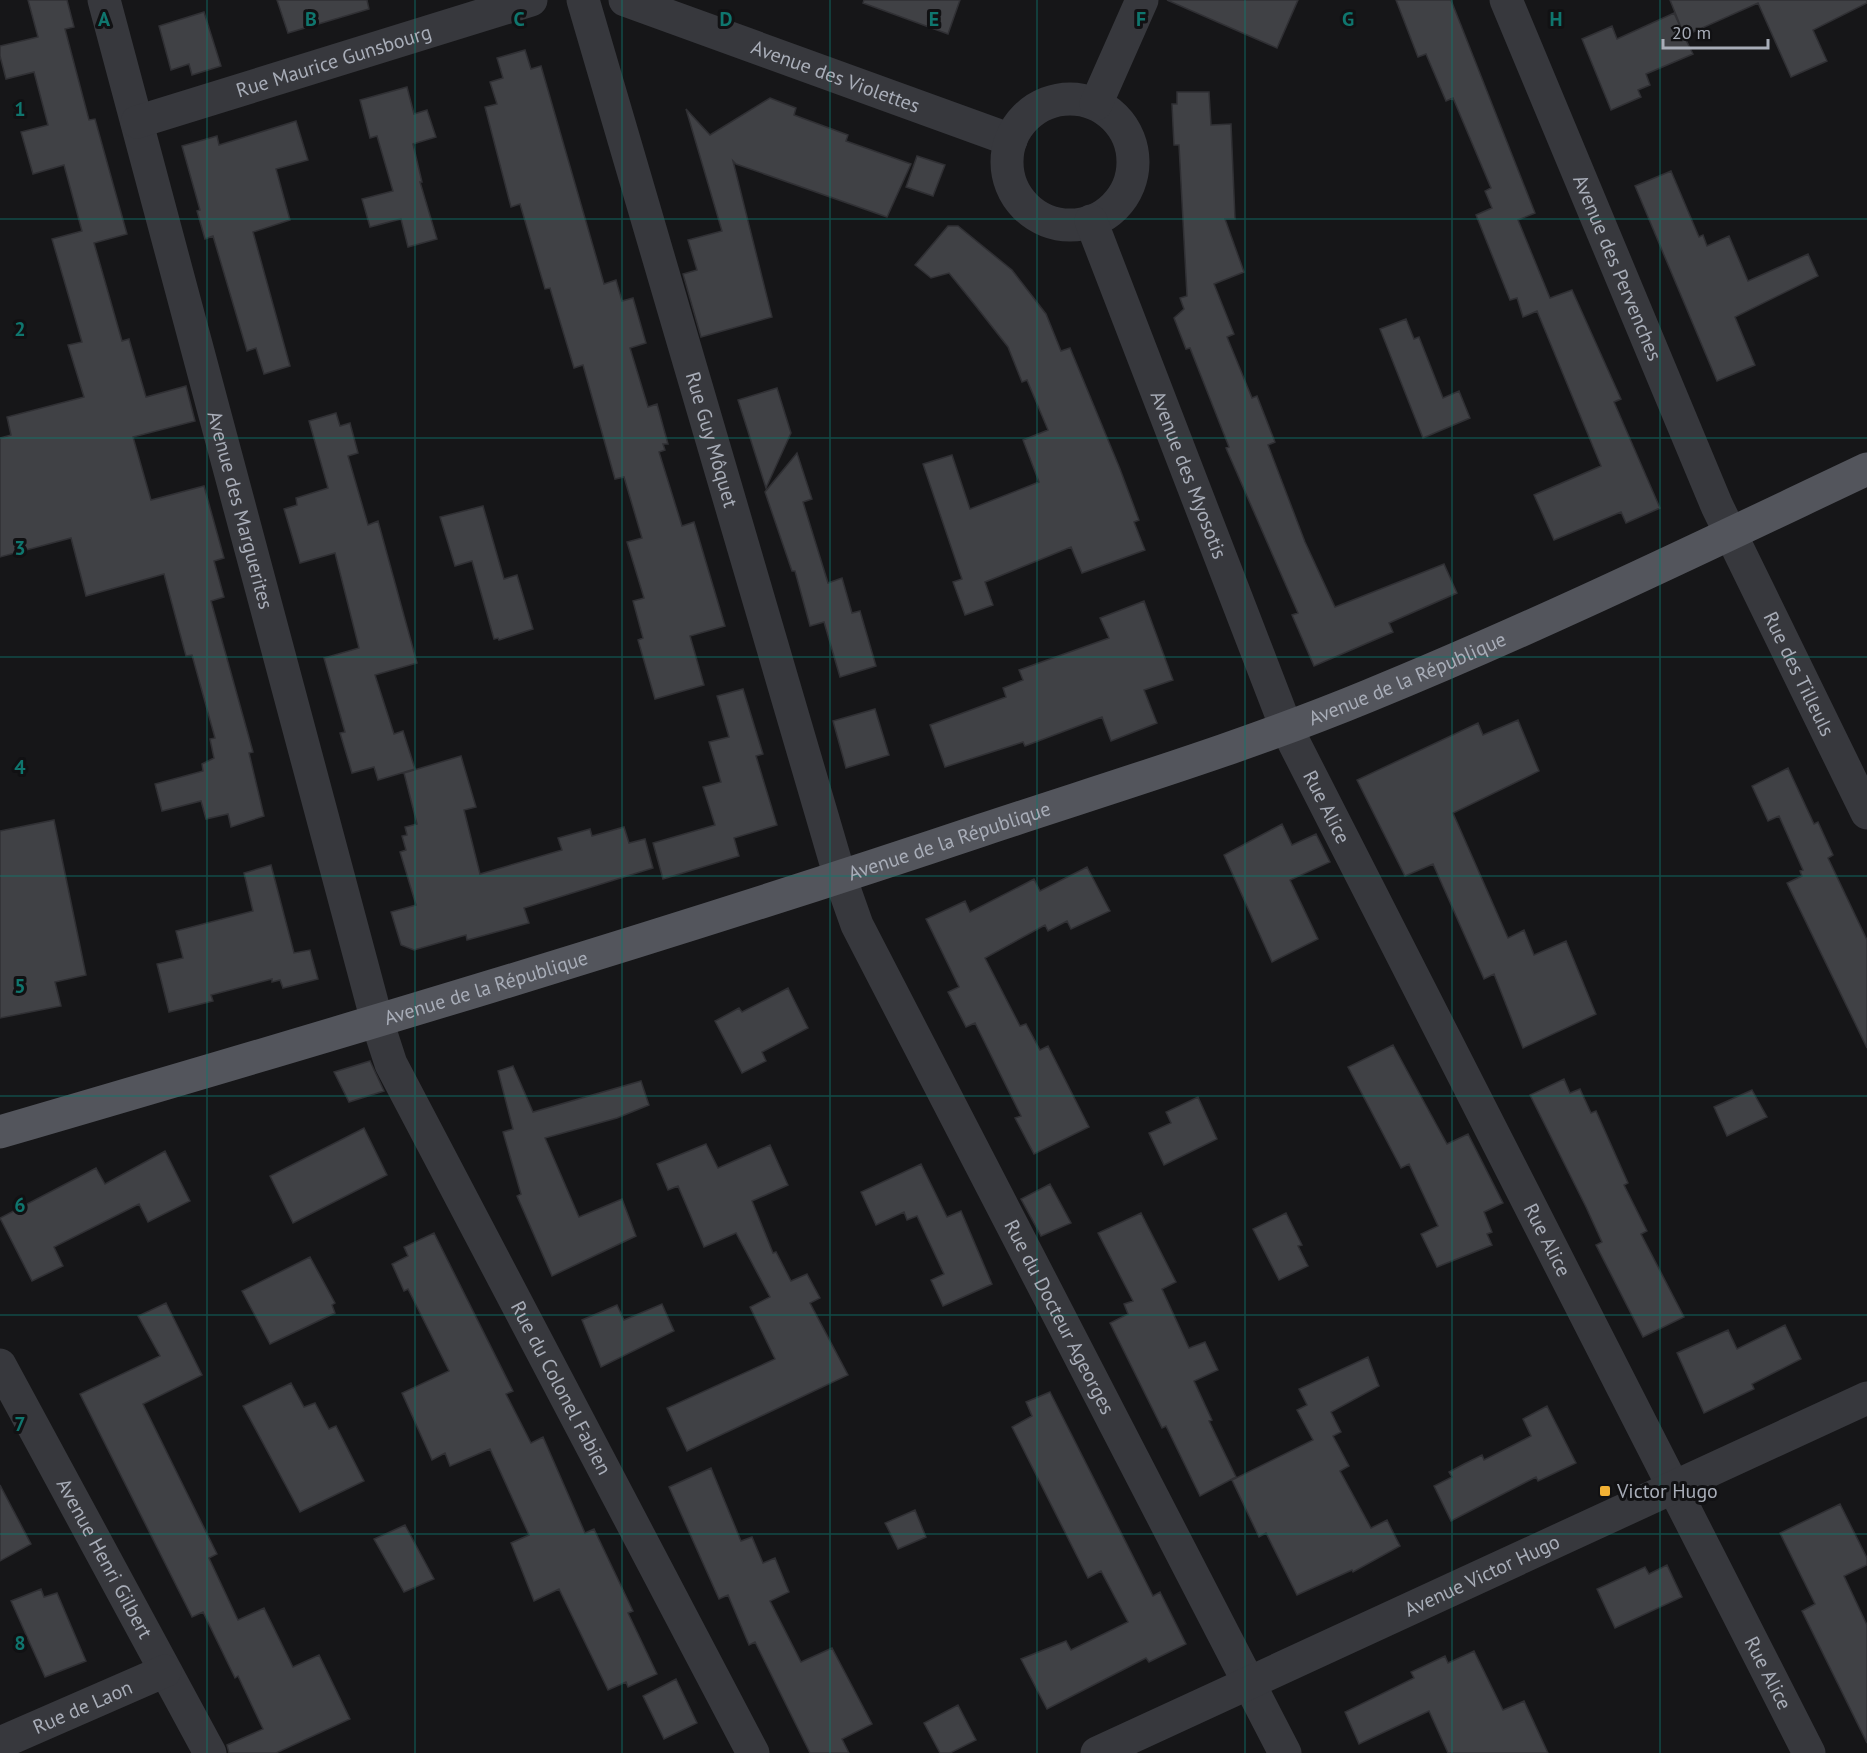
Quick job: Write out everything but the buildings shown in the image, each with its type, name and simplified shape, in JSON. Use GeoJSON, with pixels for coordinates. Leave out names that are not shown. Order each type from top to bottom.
{"type":"FeatureCollection","features":[{"type":"Feature","properties":{"kind":"main road","name":"Avenue de la République"},"geometry":{"type":"LineString","coordinates":[[0,1132],[377,1022],[840,878],[1286,727],[1366,697],[1730,535],[1867,468]]}},
{"type":"Feature","properties":{"kind":"street","name":"Avenue des Marguerites"},"geometry":{"type":"LineString","coordinates":[[104,0],[377,1022]]}},
{"type":"Feature","properties":{"kind":"street","name":"Rue Maurice Gunsbourg"},"geometry":{"type":"LineString","coordinates":[[137,122],[531,0]]}},
{"type":"Feature","properties":{"kind":"street","name":"Rue Guy Môquet"},"geometry":{"type":"LineString","coordinates":[[583,0],[840,878]]}},
{"type":"Feature","properties":{"kind":"street"},"geometry":{"type":"LineString","coordinates":[[1096,104],[1142,0]]}},
{"type":"Feature","properties":{"kind":"street","name":"Avenue des Pervenches"},"geometry":{"type":"LineString","coordinates":[[1506,0],[1730,535]]}},
{"type":"Feature","properties":{"kind":"street","name":"Avenue des Violettes"},"geometry":{"type":"LineString","coordinates":[[633,1],[1011,140]]}},
{"type":"Feature","properties":{"kind":"street"},"geometry":{"type":"LineString","coordinates":[[1068,98],[1096,104],[1114,116],[1129,138],[1134,160],[1129,187],[1117,205],[1091,222],[1069,225],[1045,220],[1027,208],[1011,186],[1006,164],[1011,140],[1023,118],[1046,103],[1068,98]]}},
{"type":"Feature","properties":{"kind":"street","name":"Avenue des Myosotis"},"geometry":{"type":"LineString","coordinates":[[1091,222],[1286,727]]}},
{"type":"Feature","properties":{"kind":"street","name":"Rue des Tilleuls"},"geometry":{"type":"LineString","coordinates":[[1730,535],[1867,813]]}},
{"type":"Feature","properties":{"kind":"street","name":"Rue Alice"},"geometry":{"type":"LineString","coordinates":[[1286,727],[1809,1753]]}},
{"type":"Feature","properties":{"kind":"street","name":"Rue du Docteur Ageorges"},"geometry":{"type":"LineString","coordinates":[[840,878],[857,925],[1285,1753]]}},
{"type":"Feature","properties":{"kind":"street","name":"Rue du Colonel Fabien"},"geometry":{"type":"LineString","coordinates":[[377,1022],[391,1064],[753,1753]]}},
{"type":"Feature","properties":{"kind":"street","name":"Avenue Henri Gilbert"},"geometry":{"type":"LineString","coordinates":[[0,1365],[210,1753]]}},
{"type":"Feature","properties":{"kind":"street","name":"Avenue Victor Hugo"},"geometry":{"type":"LineString","coordinates":[[1097,1753],[1867,1398]]}},
{"type":"Feature","properties":{"kind":"street","name":"Rue de Laon"},"geometry":{"type":"LineString","coordinates":[[0,1743],[165,1671]]}},
{"type":"Feature","properties":{"kind":"place","name":"Victor Hugo"},"geometry":{"type":"Point","coordinates":[1605,1491]}}]}
